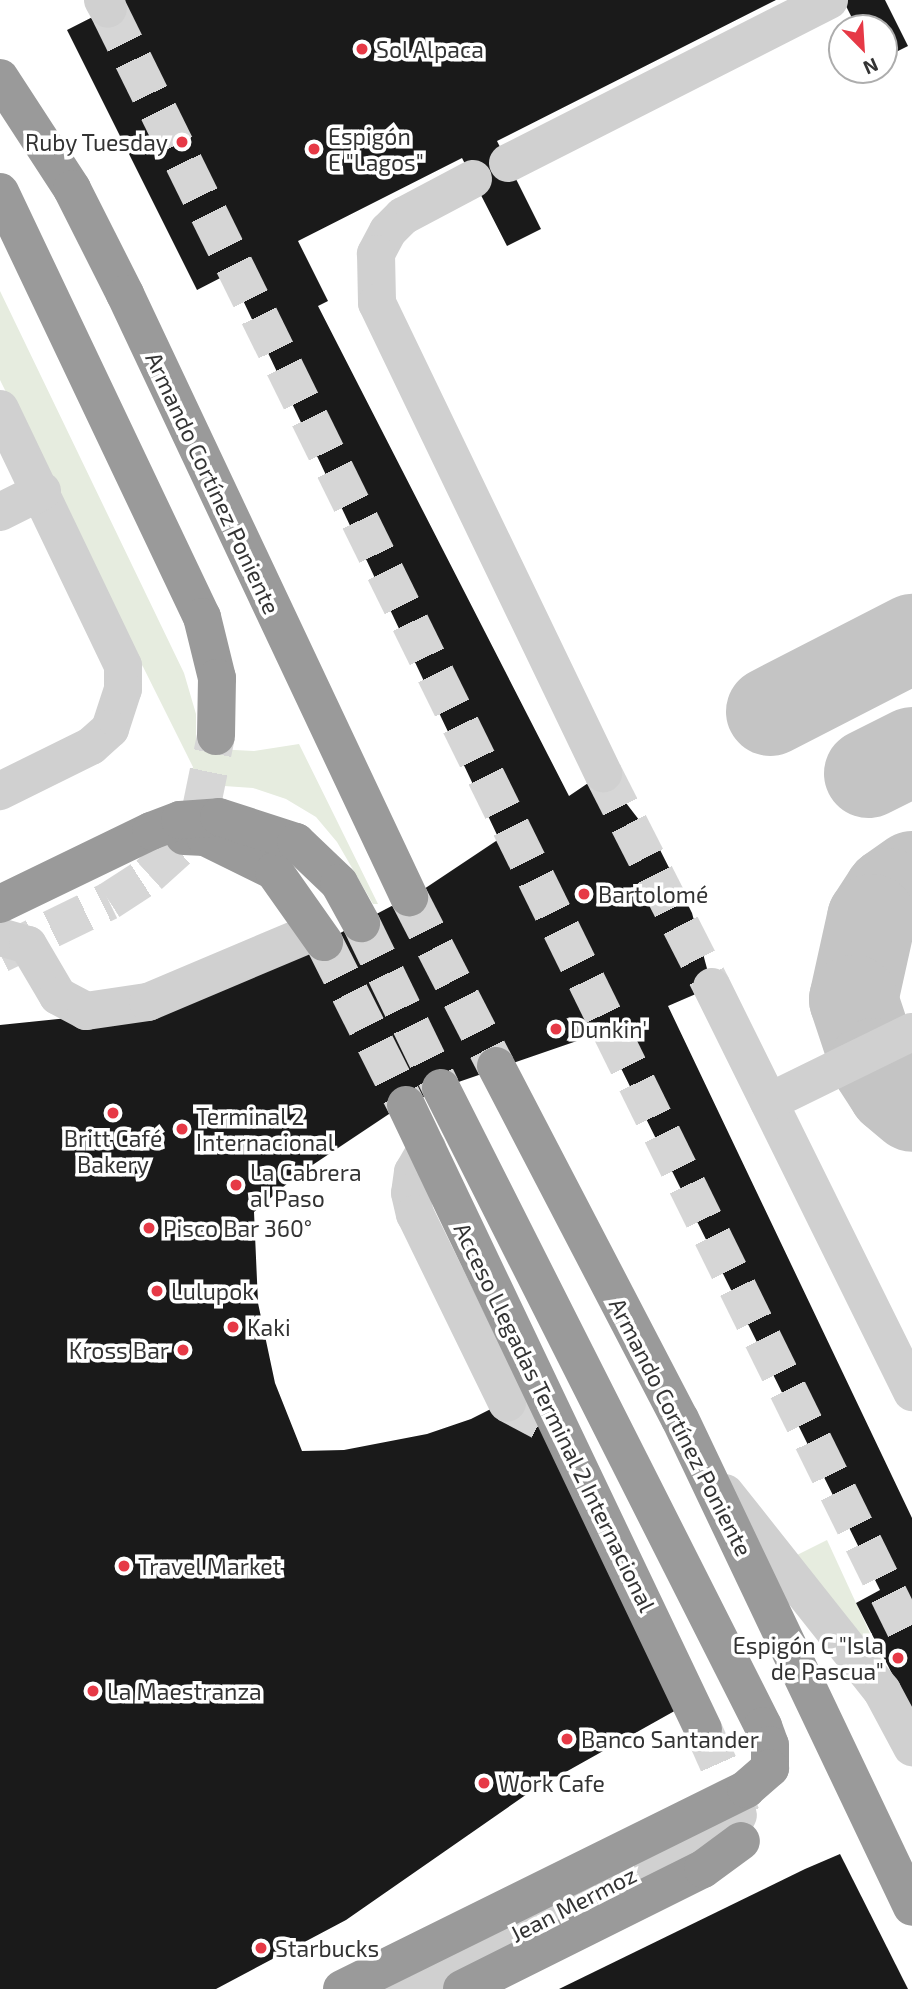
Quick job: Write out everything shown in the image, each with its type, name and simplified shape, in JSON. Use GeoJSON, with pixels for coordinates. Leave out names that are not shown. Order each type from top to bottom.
{"type":"FeatureCollection","features":[{"type":"Feature","properties":{"kind":"highway","name":"Armando Cortínez Poniente"},"geometry":{"type":"LineString","coordinates":[[0,78],[72,189],[410,897]]}},
{"type":"Feature","properties":{"kind":"highway"},"geometry":{"type":"LineString","coordinates":[[0,192],[202,617],[217,678],[216,736]]}},
{"type":"Feature","properties":{"kind":"highway"},"geometry":{"type":"LineString","coordinates":[[0,904],[127,842],[180,820],[219,817],[258,826],[296,842],[322,862],[361,923]]}},
{"type":"Feature","properties":{"kind":"highway"},"geometry":{"type":"LineString","coordinates":[[127,842],[205,836],[236,849],[274,871],[320,936]]}},
{"type":"Feature","properties":{"kind":"highway","name":"Armando Cortínez Poniente"},"geometry":{"type":"LineString","coordinates":[[496,1066],[701,1462],[912,1907]]}},
{"type":"Feature","properties":{"kind":"highway"},"geometry":{"type":"LineString","coordinates":[[342,1989],[747,1789],[769,1768],[770,1745],[763,1726],[441,1088]]}},
{"type":"Feature","properties":{"kind":"highway","name":"Acceso Llegadas Terminal 2 Internacional"},"geometry":{"type":"LineString","coordinates":[[406,1105],[704,1729]]}},
{"type":"Feature","properties":{"kind":"highway"},"geometry":{"type":"LineString","coordinates":[[461,1989],[735,1833]]}},
{"type":"Feature","properties":{"kind":"lane"},"geometry":{"type":"LineString","coordinates":[[508,163],[829,0]]}},
{"type":"Feature","properties":{"kind":"lane"},"geometry":{"type":"LineString","coordinates":[[473,179],[403,216],[388,231],[376,254],[377,303],[603,773]]}},
{"type":"Feature","properties":{"kind":"lane"},"geometry":{"type":"LineString","coordinates":[[0,408],[42,491],[123,666],[123,689],[110,729],[91,746],[0,791]]}},
{"type":"Feature","properties":{"kind":"lane"},"geometry":{"type":"LineString","coordinates":[[0,512],[42,491]]}},
{"type":"Feature","properties":{"kind":"lane"},"geometry":{"type":"LineString","coordinates":[[0,937],[28,945],[58,996],[86,1011],[148,1002],[320,936]]}},
{"type":"Feature","properties":{"kind":"lane"},"geometry":{"type":"LineString","coordinates":[[712,987],[912,1392]]}},
{"type":"Feature","properties":{"kind":"lane"},"geometry":{"type":"LineString","coordinates":[[769,1102],[912,1032]]}},
{"type":"Feature","properties":{"kind":"lane"},"geometry":{"type":"LineString","coordinates":[[427,1148],[413,1172],[410,1193],[415,1214],[507,1403]]}},
{"type":"Feature","properties":{"kind":"lane"},"geometry":{"type":"LineString","coordinates":[[701,1462],[882,1691],[912,1747]]}},
{"type":"Feature","properties":{"kind":"lane","name":"Armando Cortínez Poniente"},"geometry":{"type":"LineString","coordinates":[[857,1792],[912,1865]]}},
{"type":"Feature","properties":{"kind":"lane","name":"Jean Mermoz"},"geometry":{"type":"LineString","coordinates":[[404,1989],[735,1833]]}},
{"type":"Feature","properties":{"kind":"shaded area"},"geometry":{"type":"Polygon","coordinates":[[[0,291],[184,673],[196,714],[196,748],[254,751],[299,744],[378,904],[373,904],[337,842],[316,817],[286,799],[253,788],[224,786],[187,793],[193,767],[0,380],[0,291]]]}},
{"type":"Feature","properties":{"kind":"shaded area"},"geometry":{"type":"Polygon","coordinates":[[[827,1540],[885,1666],[797,1555],[827,1540]]]}},
{"type":"Feature","properties":{"kind":"building","name":"Terminal 2 Internacional"},"geometry":{"type":"Polygon","coordinates":[[[126,0],[776,0],[497,141],[541,229],[507,246],[462,158],[298,241],[328,301],[318,306],[569,796],[603,773],[656,842],[692,913],[712,987],[668,1006],[912,1518],[912,1713],[856,1603],[880,1590],[603,1032],[441,1088],[389,1114],[296,1176],[254,1212],[258,1303],[275,1383],[302,1451],[344,1450],[427,1434],[471,1419],[536,1386],[687,1704],[530,1792],[346,1920],[216,1989],[0,1989],[0,1025],[107,1014],[306,951],[424,889],[499,839],[230,273],[197,290],[67,30],[126,0]]]}},
{"type":"Feature","properties":{"kind":"building"},"geometry":{"type":"Polygon","coordinates":[[[843,0],[885,0],[892,14],[850,14],[843,0]]]}},
{"type":"Feature","properties":{"kind":"building"},"geometry":{"type":"Polygon","coordinates":[[[898,26],[908,46],[898,51],[898,26]]]}},
{"type":"Feature","properties":{"kind":"building"},"geometry":{"type":"Polygon","coordinates":[[[840,1854],[908,1989],[559,1989],[805,1869],[840,1854]]]}},
{"type":"Feature","properties":{"kind":"taxiway"},"geometry":{"type":"LineString","coordinates":[[770,711],[912,638]]}},
{"type":"Feature","properties":{"kind":"taxiway"},"geometry":{"type":"LineString","coordinates":[[868,773],[912,751]]}},
{"type":"Feature","properties":{"kind":"taxiway"},"geometry":{"type":"LineString","coordinates":[[912,875],[888,892],[871,918],[853,999],[874,1062],[892,1090],[912,1107]]}},
{"type":"Feature","properties":{"kind":"tunnel"},"geometry":{"type":"LineString","coordinates":[[108,9],[912,1642]]}},
{"type":"Feature","properties":{"kind":"tunnel"},"geometry":{"type":"LineString","coordinates":[[0,954],[109,901],[149,875],[181,846],[201,809],[216,736]]}},
{"type":"Feature","properties":{"kind":"tunnel"},"geometry":{"type":"LineString","coordinates":[[603,773],[712,987]]}},
{"type":"Feature","properties":{"kind":"tunnel"},"geometry":{"type":"LineString","coordinates":[[409,897],[496,1066]]}},
{"type":"Feature","properties":{"kind":"tunnel"},"geometry":{"type":"LineString","coordinates":[[361,923],[441,1088]]}},
{"type":"Feature","properties":{"kind":"tunnel"},"geometry":{"type":"LineString","coordinates":[[324,942],[406,1105]]}},
{"type":"Feature","properties":{"kind":"tunnel"},"geometry":{"type":"LineString","coordinates":[[507,1403],[556,1429]]}},
{"type":"Feature","properties":{"kind":"tunnel"},"geometry":{"type":"LineString","coordinates":[[703,1729],[746,1826]]}},
{"type":"Feature","properties":{"kind":"place","name":"Sol Alpaca"},"geometry":{"type":"Point","coordinates":[362,49]}},
{"type":"Feature","properties":{"kind":"place","name":"Ruby Tuesday"},"geometry":{"type":"Point","coordinates":[182,142]}},
{"type":"Feature","properties":{"kind":"place","name":"Espigón E \"Lagos\""},"geometry":{"type":"Point","coordinates":[314,149]}},
{"type":"Feature","properties":{"kind":"place","name":"Bartolomé"},"geometry":{"type":"Point","coordinates":[584,894]}},
{"type":"Feature","properties":{"kind":"place","name":"Dunkin'"},"geometry":{"type":"Point","coordinates":[556,1029]}},
{"type":"Feature","properties":{"kind":"place","name":"Britt Café Bakery"},"geometry":{"type":"Point","coordinates":[113,1113]}},
{"type":"Feature","properties":{"kind":"place","name":"Terminal 2 Internacional"},"geometry":{"type":"Point","coordinates":[182,1129]}},
{"type":"Feature","properties":{"kind":"place","name":"La Cabrera al Paso"},"geometry":{"type":"Point","coordinates":[236,1185]}},
{"type":"Feature","properties":{"kind":"place","name":"Pisco Bar 360°"},"geometry":{"type":"Point","coordinates":[149,1228]}},
{"type":"Feature","properties":{"kind":"place","name":"Lulupok"},"geometry":{"type":"Point","coordinates":[157,1291]}},
{"type":"Feature","properties":{"kind":"place","name":"Kaki"},"geometry":{"type":"Point","coordinates":[233,1327]}},
{"type":"Feature","properties":{"kind":"place","name":"Kross Bar"},"geometry":{"type":"Point","coordinates":[183,1350]}},
{"type":"Feature","properties":{"kind":"place","name":"Travel Market"},"geometry":{"type":"Point","coordinates":[124,1566]}},
{"type":"Feature","properties":{"kind":"place","name":"Espigón C \"Isla de Pascua\""},"geometry":{"type":"Point","coordinates":[898,1658]}},
{"type":"Feature","properties":{"kind":"place","name":"La Maestranza"},"geometry":{"type":"Point","coordinates":[93,1691]}},
{"type":"Feature","properties":{"kind":"place","name":"Banco Santander"},"geometry":{"type":"Point","coordinates":[567,1739]}},
{"type":"Feature","properties":{"kind":"place","name":"Work Cafe"},"geometry":{"type":"Point","coordinates":[484,1783]}},
{"type":"Feature","properties":{"kind":"place","name":"Starbucks"},"geometry":{"type":"Point","coordinates":[261,1948]}}]}
